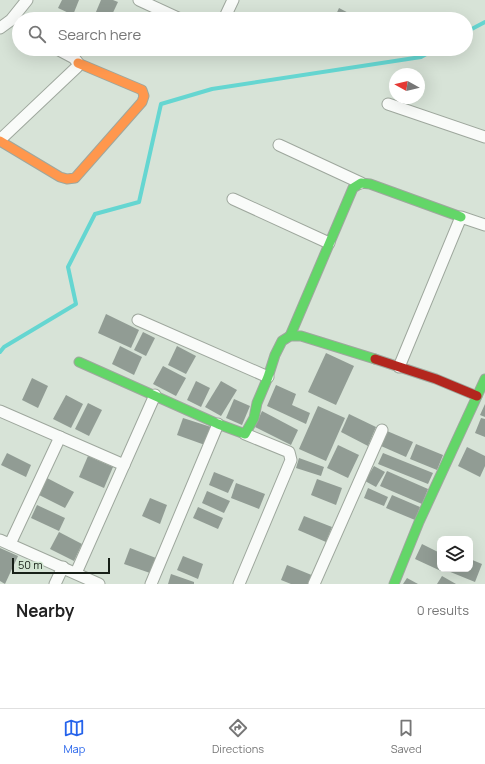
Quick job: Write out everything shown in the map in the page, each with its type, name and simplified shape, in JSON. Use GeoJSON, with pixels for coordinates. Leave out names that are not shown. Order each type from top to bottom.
{"type":"FeatureCollection","features":[{"type":"Feature","properties":{"kind":"street"},"geometry":{"type":"LineString","coordinates":[[16,12],[27,0]]}},
{"type":"Feature","properties":{"kind":"street"},"geometry":{"type":"LineString","coordinates":[[139,0],[165,12]]}},
{"type":"Feature","properties":{"kind":"street"},"geometry":{"type":"LineString","coordinates":[[227,12],[233,0]]}},
{"type":"Feature","properties":{"kind":"street"},"geometry":{"type":"LineString","coordinates":[[4,25],[12,16]]}},
{"type":"Feature","properties":{"kind":"street"},"geometry":{"type":"LineString","coordinates":[[0,141],[60,177],[67,179],[75,178],[142,102],[144,96],[142,90],[78,62],[70,56]]}},
{"type":"Feature","properties":{"kind":"street"},"geometry":{"type":"LineString","coordinates":[[0,138],[3,137],[76,68],[78,62]]}},
{"type":"Feature","properties":{"kind":"street"},"geometry":{"type":"LineString","coordinates":[[388,104],[485,137]]}},
{"type":"Feature","properties":{"kind":"street"},"geometry":{"type":"LineString","coordinates":[[279,145],[361,183],[370,184],[485,225]]}},
{"type":"Feature","properties":{"kind":"street"},"geometry":{"type":"LineString","coordinates":[[246,434],[254,418],[257,403],[275,355],[282,342],[290,336],[353,188],[361,183]]}},
{"type":"Feature","properties":{"kind":"street"},"geometry":{"type":"LineString","coordinates":[[233,199],[329,243]]}},
{"type":"Feature","properties":{"kind":"street"},"geometry":{"type":"LineString","coordinates":[[398,367],[461,217]]}},
{"type":"Feature","properties":{"kind":"street"},"geometry":{"type":"LineString","coordinates":[[138,320],[268,377]]}},
{"type":"Feature","properties":{"kind":"street"},"geometry":{"type":"LineString","coordinates":[[290,336],[301,336],[342,348],[436,379],[477,396]]}},
{"type":"Feature","properties":{"kind":"street"},"geometry":{"type":"LineString","coordinates":[[79,362],[218,424],[289,452],[290,460],[239,584]]}},
{"type":"Feature","properties":{"kind":"street"},"geometry":{"type":"LineString","coordinates":[[394,584],[419,522],[485,379]]}},
{"type":"Feature","properties":{"kind":"street"},"geometry":{"type":"LineString","coordinates":[[76,573],[155,395]]}},
{"type":"Feature","properties":{"kind":"street"},"geometry":{"type":"LineString","coordinates":[[0,411],[124,465]]}},
{"type":"Feature","properties":{"kind":"street"},"geometry":{"type":"LineString","coordinates":[[151,584],[218,424]]}},
{"type":"Feature","properties":{"kind":"street"},"geometry":{"type":"LineString","coordinates":[[314,584],[382,430]]}},
{"type":"Feature","properties":{"kind":"street"},"geometry":{"type":"LineString","coordinates":[[60,437],[5,542],[99,584]]}},
{"type":"Feature","properties":{"kind":"street"},"geometry":{"type":"LineString","coordinates":[[55,584],[63,568]]}},
{"type":"Feature","properties":{"kind":"building"},"geometry":{"type":"Polygon","coordinates":[[[62,0],[79,0],[74,12],[67,12],[58,8],[62,0]]]}},
{"type":"Feature","properties":{"kind":"building"},"geometry":{"type":"Polygon","coordinates":[[[101,0],[113,0],[118,2],[113,12],[96,12],[101,0]]]}},
{"type":"Feature","properties":{"kind":"building"},"geometry":{"type":"Polygon","coordinates":[[[339,8],[347,12],[337,12],[339,8]]]}},
{"type":"Feature","properties":{"kind":"building"},"geometry":{"type":"Polygon","coordinates":[[[106,314],[139,330],[131,348],[98,333],[106,314]]]}},
{"type":"Feature","properties":{"kind":"building"},"geometry":{"type":"Polygon","coordinates":[[[143,332],[155,338],[146,356],[134,350],[143,332]]]}},
{"type":"Feature","properties":{"kind":"building"},"geometry":{"type":"Polygon","coordinates":[[[120,346],[142,357],[134,375],[112,364],[120,346]]]}},
{"type":"Feature","properties":{"kind":"building"},"geometry":{"type":"Polygon","coordinates":[[[177,346],[196,356],[186,374],[168,365],[177,346]]]}},
{"type":"Feature","properties":{"kind":"building"},"geometry":{"type":"Polygon","coordinates":[[[326,353],[354,366],[336,405],[308,392],[326,353]]]}},
{"type":"Feature","properties":{"kind":"building"},"geometry":{"type":"Polygon","coordinates":[[[163,366],[186,378],[176,396],[153,384],[163,366]]]}},
{"type":"Feature","properties":{"kind":"building"},"geometry":{"type":"Polygon","coordinates":[[[32,378],[48,386],[38,408],[22,400],[32,378]]]}},
{"type":"Feature","properties":{"kind":"building"},"geometry":{"type":"Polygon","coordinates":[[[196,381],[210,388],[201,407],[187,400],[196,381]]]}},
{"type":"Feature","properties":{"kind":"building"},"geometry":{"type":"Polygon","coordinates":[[[221,381],[237,390],[221,416],[205,407],[221,381]]]}},
{"type":"Feature","properties":{"kind":"building"},"geometry":{"type":"Polygon","coordinates":[[[276,385],[296,394],[292,405],[310,413],[306,424],[267,406],[276,385]]]}},
{"type":"Feature","properties":{"kind":"building"},"geometry":{"type":"Polygon","coordinates":[[[66,395],[83,404],[71,428],[53,419],[66,395]]]}},
{"type":"Feature","properties":{"kind":"building"},"geometry":{"type":"Polygon","coordinates":[[[234,399],[250,406],[242,425],[226,418],[234,399]]]}},
{"type":"Feature","properties":{"kind":"building"},"geometry":{"type":"Polygon","coordinates":[[[88,403],[102,410],[89,436],[75,429],[88,403]]]}},
{"type":"Feature","properties":{"kind":"building"},"geometry":{"type":"Polygon","coordinates":[[[485,404],[485,417],[480,415],[485,404]]]}},
{"type":"Feature","properties":{"kind":"building"},"geometry":{"type":"Polygon","coordinates":[[[318,406],[345,418],[326,461],[299,449],[318,406]]]}},
{"type":"Feature","properties":{"kind":"building"},"geometry":{"type":"Polygon","coordinates":[[[262,411],[298,430],[291,445],[255,427],[262,411]]]}},
{"type":"Feature","properties":{"kind":"building"},"geometry":{"type":"Polygon","coordinates":[[[349,414],[376,427],[368,446],[341,432],[349,414]]]}},
{"type":"Feature","properties":{"kind":"building"},"geometry":{"type":"Polygon","coordinates":[[[183,418],[211,427],[205,445],[177,435],[183,418]]]}},
{"type":"Feature","properties":{"kind":"building"},"geometry":{"type":"Polygon","coordinates":[[[481,418],[485,419],[485,437],[475,433],[481,418]]]}},
{"type":"Feature","properties":{"kind":"building"},"geometry":{"type":"Polygon","coordinates":[[[387,431],[413,442],[406,457],[381,446],[387,431]]]}},
{"type":"Feature","properties":{"kind":"building"},"geometry":{"type":"Polygon","coordinates":[[[416,444],[443,455],[437,470],[410,459],[416,444]]]}},
{"type":"Feature","properties":{"kind":"building"},"geometry":{"type":"Polygon","coordinates":[[[338,445],[359,455],[348,478],[327,468],[338,445]]]}},
{"type":"Feature","properties":{"kind":"building"},"geometry":{"type":"Polygon","coordinates":[[[467,447],[485,456],[485,466],[480,477],[458,466],[467,447]]]}},
{"type":"Feature","properties":{"kind":"building"},"geometry":{"type":"Polygon","coordinates":[[[7,453],[31,465],[26,477],[1,465],[7,453]]]}},
{"type":"Feature","properties":{"kind":"building"},"geometry":{"type":"Polygon","coordinates":[[[383,453],[433,473],[428,484],[378,464],[383,453]]]}},
{"type":"Feature","properties":{"kind":"building"},"geometry":{"type":"Polygon","coordinates":[[[88,456],[113,467],[104,488],[79,477],[88,456]]]}},
{"type":"Feature","properties":{"kind":"building"},"geometry":{"type":"Polygon","coordinates":[[[299,458],[324,467],[321,476],[296,468],[299,458]]]}},
{"type":"Feature","properties":{"kind":"building"},"geometry":{"type":"Polygon","coordinates":[[[374,466],[385,472],[376,487],[365,481],[374,466]]]}},
{"type":"Feature","properties":{"kind":"building"},"geometry":{"type":"Polygon","coordinates":[[[387,471],[428,489],[422,504],[380,486],[387,471]]]}},
{"type":"Feature","properties":{"kind":"building"},"geometry":{"type":"Polygon","coordinates":[[[214,472],[234,480],[228,493],[209,485],[214,472]]]}},
{"type":"Feature","properties":{"kind":"building"},"geometry":{"type":"Polygon","coordinates":[[[47,478],[74,492],[65,508],[39,495],[47,478]]]}},
{"type":"Feature","properties":{"kind":"building"},"geometry":{"type":"Polygon","coordinates":[[[317,479],[342,488],[336,505],[311,495],[317,479]]]}},
{"type":"Feature","properties":{"kind":"building"},"geometry":{"type":"Polygon","coordinates":[[[236,483],[265,494],[259,509],[231,498],[236,483]]]}},
{"type":"Feature","properties":{"kind":"building"},"geometry":{"type":"Polygon","coordinates":[[[368,488],[388,497],[384,506],[364,498],[368,488]]]}},
{"type":"Feature","properties":{"kind":"building"},"geometry":{"type":"Polygon","coordinates":[[[207,491],[230,501],[224,513],[202,503],[207,491]]]}},
{"type":"Feature","properties":{"kind":"building"},"geometry":{"type":"Polygon","coordinates":[[[392,495],[420,507],[415,520],[386,508],[392,495]]]}},
{"type":"Feature","properties":{"kind":"building"},"geometry":{"type":"Polygon","coordinates":[[[150,498],[167,505],[160,524],[142,516],[150,498]]]}},
{"type":"Feature","properties":{"kind":"building"},"geometry":{"type":"Polygon","coordinates":[[[37,505],[65,518],[59,531],[31,518],[37,505]]]}},
{"type":"Feature","properties":{"kind":"building"},"geometry":{"type":"Polygon","coordinates":[[[198,507],[223,518],[218,529],[193,518],[198,507]]]}},
{"type":"Feature","properties":{"kind":"building"},"geometry":{"type":"Polygon","coordinates":[[[304,516],[332,527],[326,542],[298,530],[304,516]]]}},
{"type":"Feature","properties":{"kind":"building"},"geometry":{"type":"Polygon","coordinates":[[[59,532],[82,544],[74,561],[50,549],[59,532]]]}},
{"type":"Feature","properties":{"kind":"building"},"geometry":{"type":"Polygon","coordinates":[[[422,544],[437,552],[437,569],[415,559],[422,544]]]}},
{"type":"Feature","properties":{"kind":"building"},"geometry":{"type":"Polygon","coordinates":[[[0,548],[18,556],[5,584],[0,581],[0,548]]]}},
{"type":"Feature","properties":{"kind":"building"},"geometry":{"type":"Polygon","coordinates":[[[130,548],[156,558],[150,573],[124,564],[130,548]]]}},
{"type":"Feature","properties":{"kind":"building"},"geometry":{"type":"Polygon","coordinates":[[[183,556],[203,564],[198,579],[177,570],[183,556]]]}},
{"type":"Feature","properties":{"kind":"building"},"geometry":{"type":"Polygon","coordinates":[[[473,560],[482,564],[475,582],[450,572],[473,572],[473,560]]]}},
{"type":"Feature","properties":{"kind":"building"},"geometry":{"type":"Polygon","coordinates":[[[287,565],[314,576],[311,584],[291,584],[281,580],[287,565]]]}},
{"type":"Feature","properties":{"kind":"building"},"geometry":{"type":"Polygon","coordinates":[[[171,574],[194,582],[194,584],[168,584],[171,574]]]}},
{"type":"Feature","properties":{"kind":"building"},"geometry":{"type":"Polygon","coordinates":[[[442,576],[456,584],[437,584],[442,576]]]}},
{"type":"Feature","properties":{"kind":"building"},"geometry":{"type":"Polygon","coordinates":[[[407,578],[418,584],[403,584],[407,578]]]}},
{"type":"Feature","properties":{"kind":"waterway"},"geometry":{"type":"LineString","coordinates":[[473,28],[485,22]]}},
{"type":"Feature","properties":{"kind":"waterway"},"geometry":{"type":"LineString","coordinates":[[0,352],[4,347],[76,304],[68,267],[95,214],[139,202],[161,104],[212,89],[423,56]]}},
{"type":"Feature","properties":{"kind":"traffic: fast"},"geometry":{"type":"LineString","coordinates":[[290,336],[353,188],[361,183],[370,184],[461,217]]}},
{"type":"Feature","properties":{"kind":"traffic: fast"},"geometry":{"type":"LineString","coordinates":[[79,362],[218,424],[245,434],[254,418],[257,403],[275,355],[282,341],[290,336],[301,336],[375,359]]}},
{"type":"Feature","properties":{"kind":"traffic: fast"},"geometry":{"type":"LineString","coordinates":[[394,584],[419,522],[485,379]]}},
{"type":"Feature","properties":{"kind":"traffic: slow"},"geometry":{"type":"LineString","coordinates":[[0,141],[60,177],[67,179],[75,178],[142,102],[144,96],[142,90],[78,63]]}},
{"type":"Feature","properties":{"kind":"traffic: jam"},"geometry":{"type":"LineString","coordinates":[[375,359],[436,379],[477,396]]}}]}
